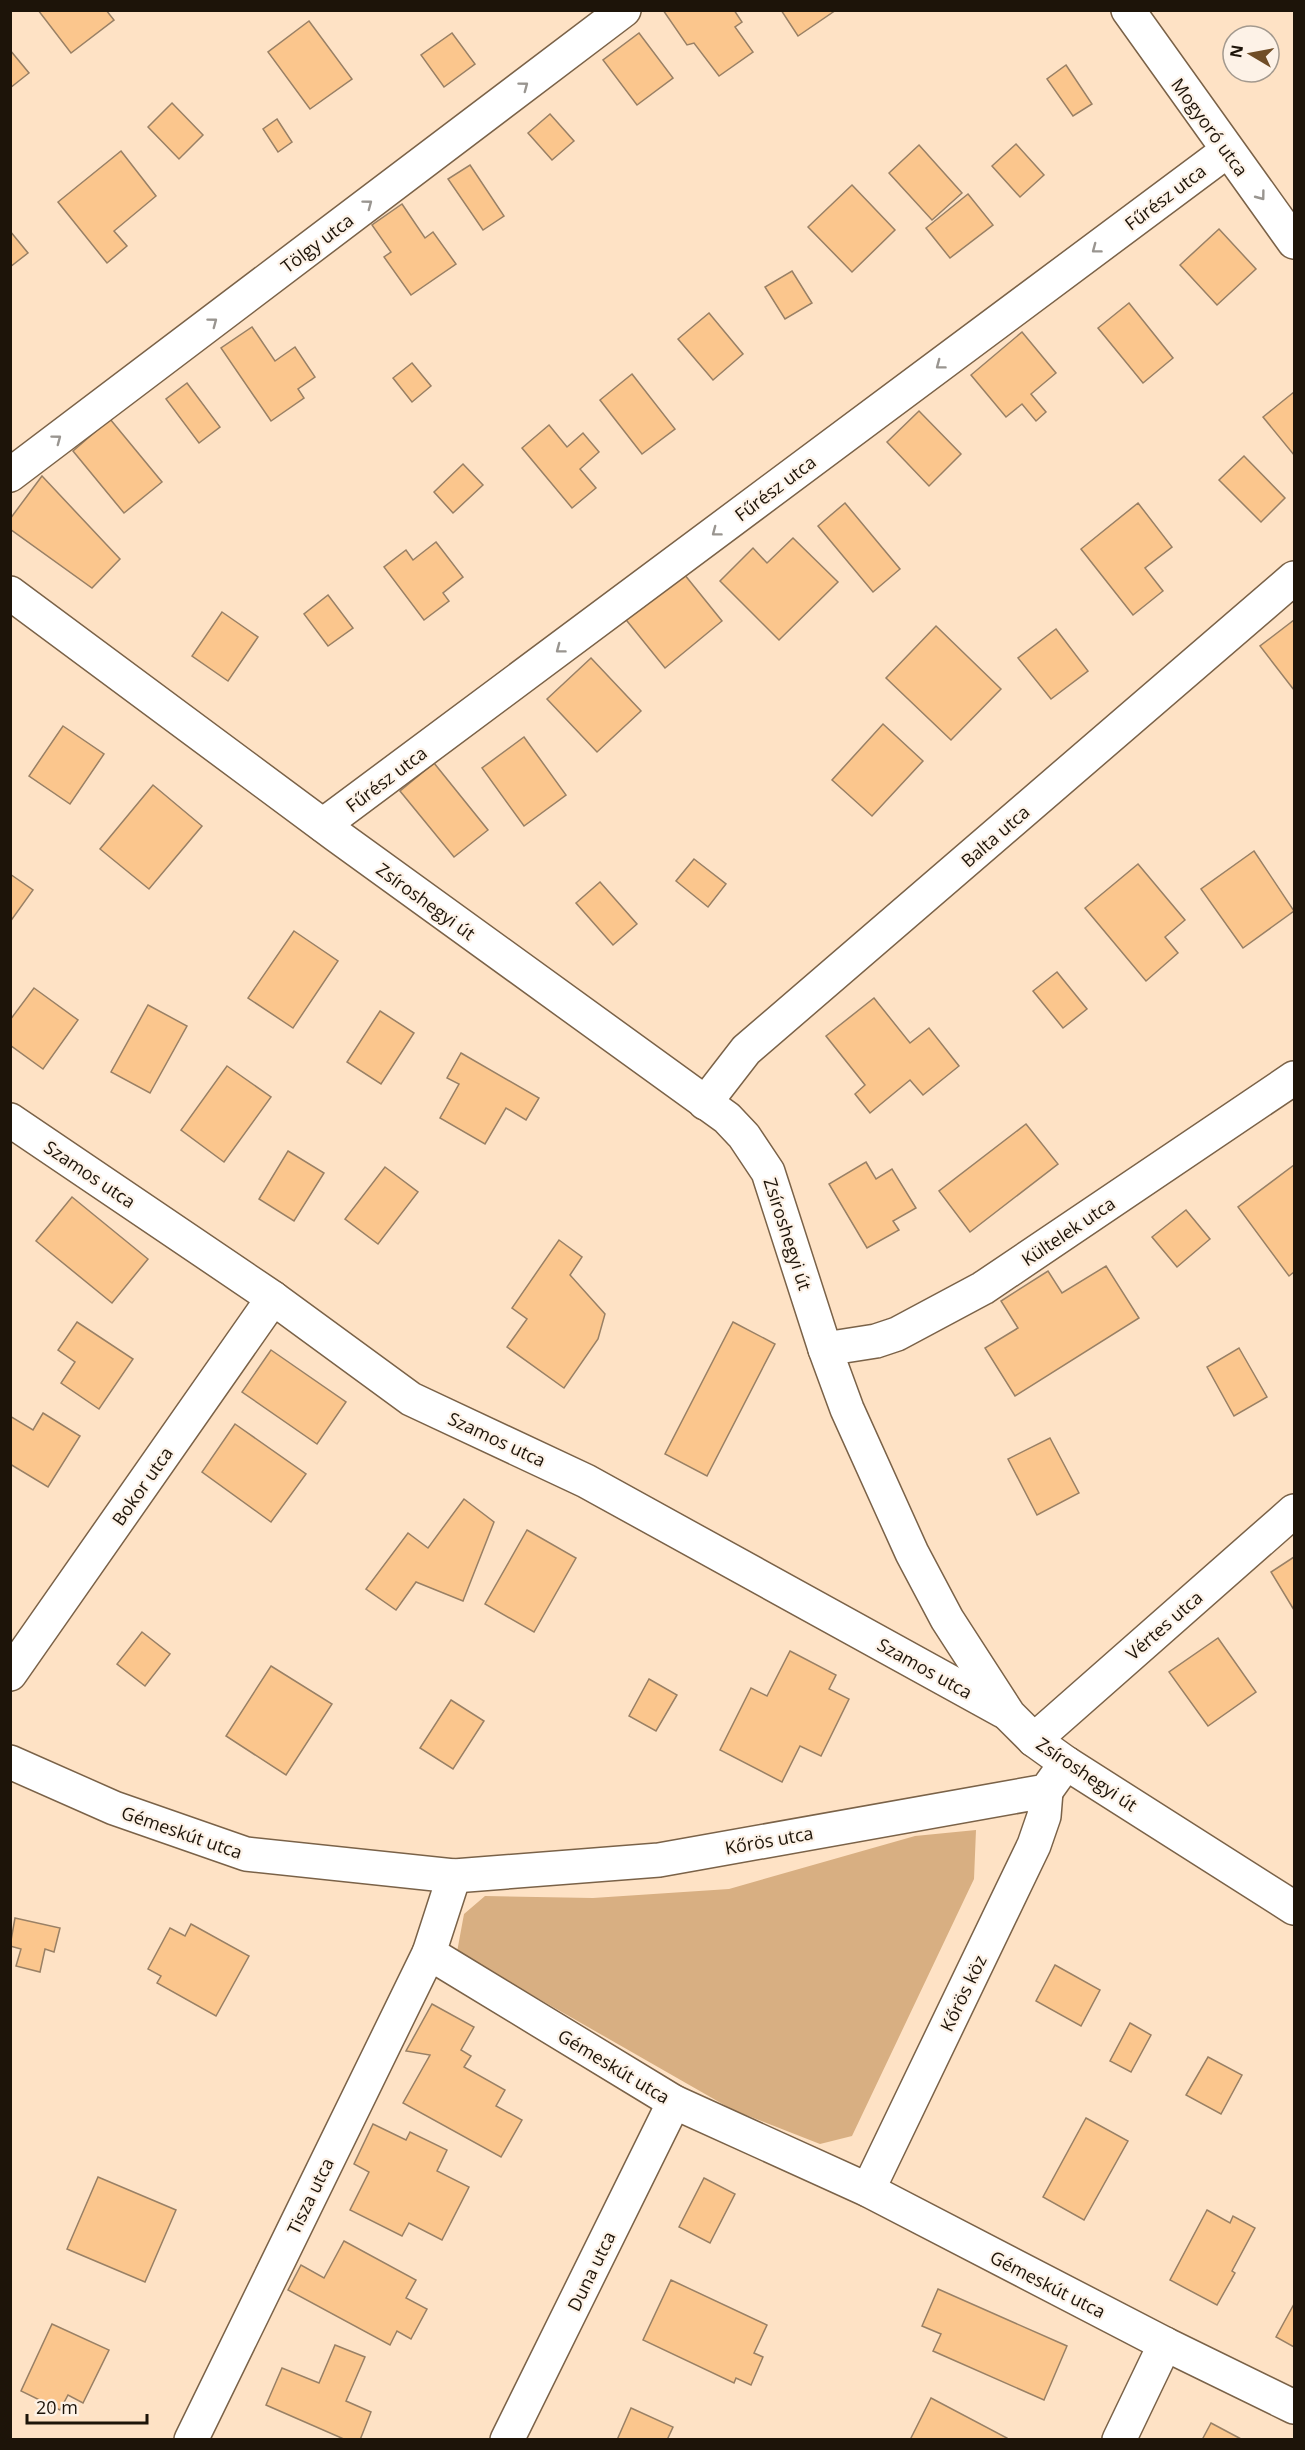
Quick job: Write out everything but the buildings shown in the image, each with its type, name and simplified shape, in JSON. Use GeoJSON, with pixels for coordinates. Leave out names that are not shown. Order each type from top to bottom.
{"type":"FeatureCollection","features":[{"type":"Feature","properties":{"kind":"street","name":"Tölgy utca"},"geometry":{"type":"LineString","coordinates":[[10,475],[624,10]]}},
{"type":"Feature","properties":{"kind":"street","name":"Mogyoró utca"},"geometry":{"type":"LineString","coordinates":[[1128,10],[1294,242]]}},
{"type":"Feature","properties":{"kind":"street","name":"Fűrész utca"},"geometry":{"type":"LineString","coordinates":[[323,825],[1227,151]]}},
{"type":"Feature","properties":{"kind":"street","name":"Balta utca"},"geometry":{"type":"LineString","coordinates":[[705,1103],[746,1050],[1294,578]]}},
{"type":"Feature","properties":{"kind":"street","name":"Zsíroshegyi út"},"geometry":{"type":"LineString","coordinates":[[10,593],[323,825],[727,1118],[744,1136],[768,1172],[825,1349],[847,1408],[912,1553],[947,1619],[1010,1715],[1034,1740],[1066,1763],[1294,1908]]}},
{"type":"Feature","properties":{"kind":"street","name":"Kültelek utca"},"geometry":{"type":"LineString","coordinates":[[825,1349],[876,1341],[897,1334],[983,1288],[1294,1078]]}},
{"type":"Feature","properties":{"kind":"street","name":"Szamos utca"},"geometry":{"type":"LineString","coordinates":[[10,1120],[273,1299],[411,1399],[586,1481],[1010,1715]]}},
{"type":"Feature","properties":{"kind":"street","name":"Bokor utca"},"geometry":{"type":"LineString","coordinates":[[10,1674],[273,1299]]}},
{"type":"Feature","properties":{"kind":"street","name":"Vértes utca"},"geometry":{"type":"LineString","coordinates":[[1034,1740],[1294,1511]]}},
{"type":"Feature","properties":{"kind":"street","name":"Gémeskút utca"},"geometry":{"type":"LineString","coordinates":[[10,1762],[114,1808],[246,1854],[454,1876]]}},
{"type":"Feature","properties":{"kind":"street"},"geometry":{"type":"LineString","coordinates":[[1046,1791],[1066,1763]]}},
{"type":"Feature","properties":{"kind":"street","name":"Kőrös utca"},"geometry":{"type":"LineString","coordinates":[[454,1876],[659,1860],[1046,1791]]}},
{"type":"Feature","properties":{"kind":"street","name":"Kőrös köz"},"geometry":{"type":"LineString","coordinates":[[868,2190],[1034,1845],[1044,1816],[1046,1791]]}},
{"type":"Feature","properties":{"kind":"street"},"geometry":{"type":"LineString","coordinates":[[429,1953],[454,1876]]}},
{"type":"Feature","properties":{"kind":"street","name":"Gémeskút utca"},"geometry":{"type":"LineString","coordinates":[[429,1953],[674,2102],[868,2190],[1165,2344],[1294,2407]]}},
{"type":"Feature","properties":{"kind":"street","name":"Tisza utca"},"geometry":{"type":"LineString","coordinates":[[191,2439],[429,1953]]}},
{"type":"Feature","properties":{"kind":"street","name":"Duna utca"},"geometry":{"type":"LineString","coordinates":[[507,2439],[674,2102]]}},
{"type":"Feature","properties":{"kind":"street"},"geometry":{"type":"LineString","coordinates":[[1119,2439],[1165,2344]]}},
{"type":"Feature","properties":{"kind":"shaded area"},"geometry":{"type":"Polygon","coordinates":[[[976,1830],[974,1879],[852,2136],[820,2144],[733,2110],[457,1952],[464,1914],[485,1896],[593,1898],[729,1889],[915,1836],[976,1830]]]}}]}
